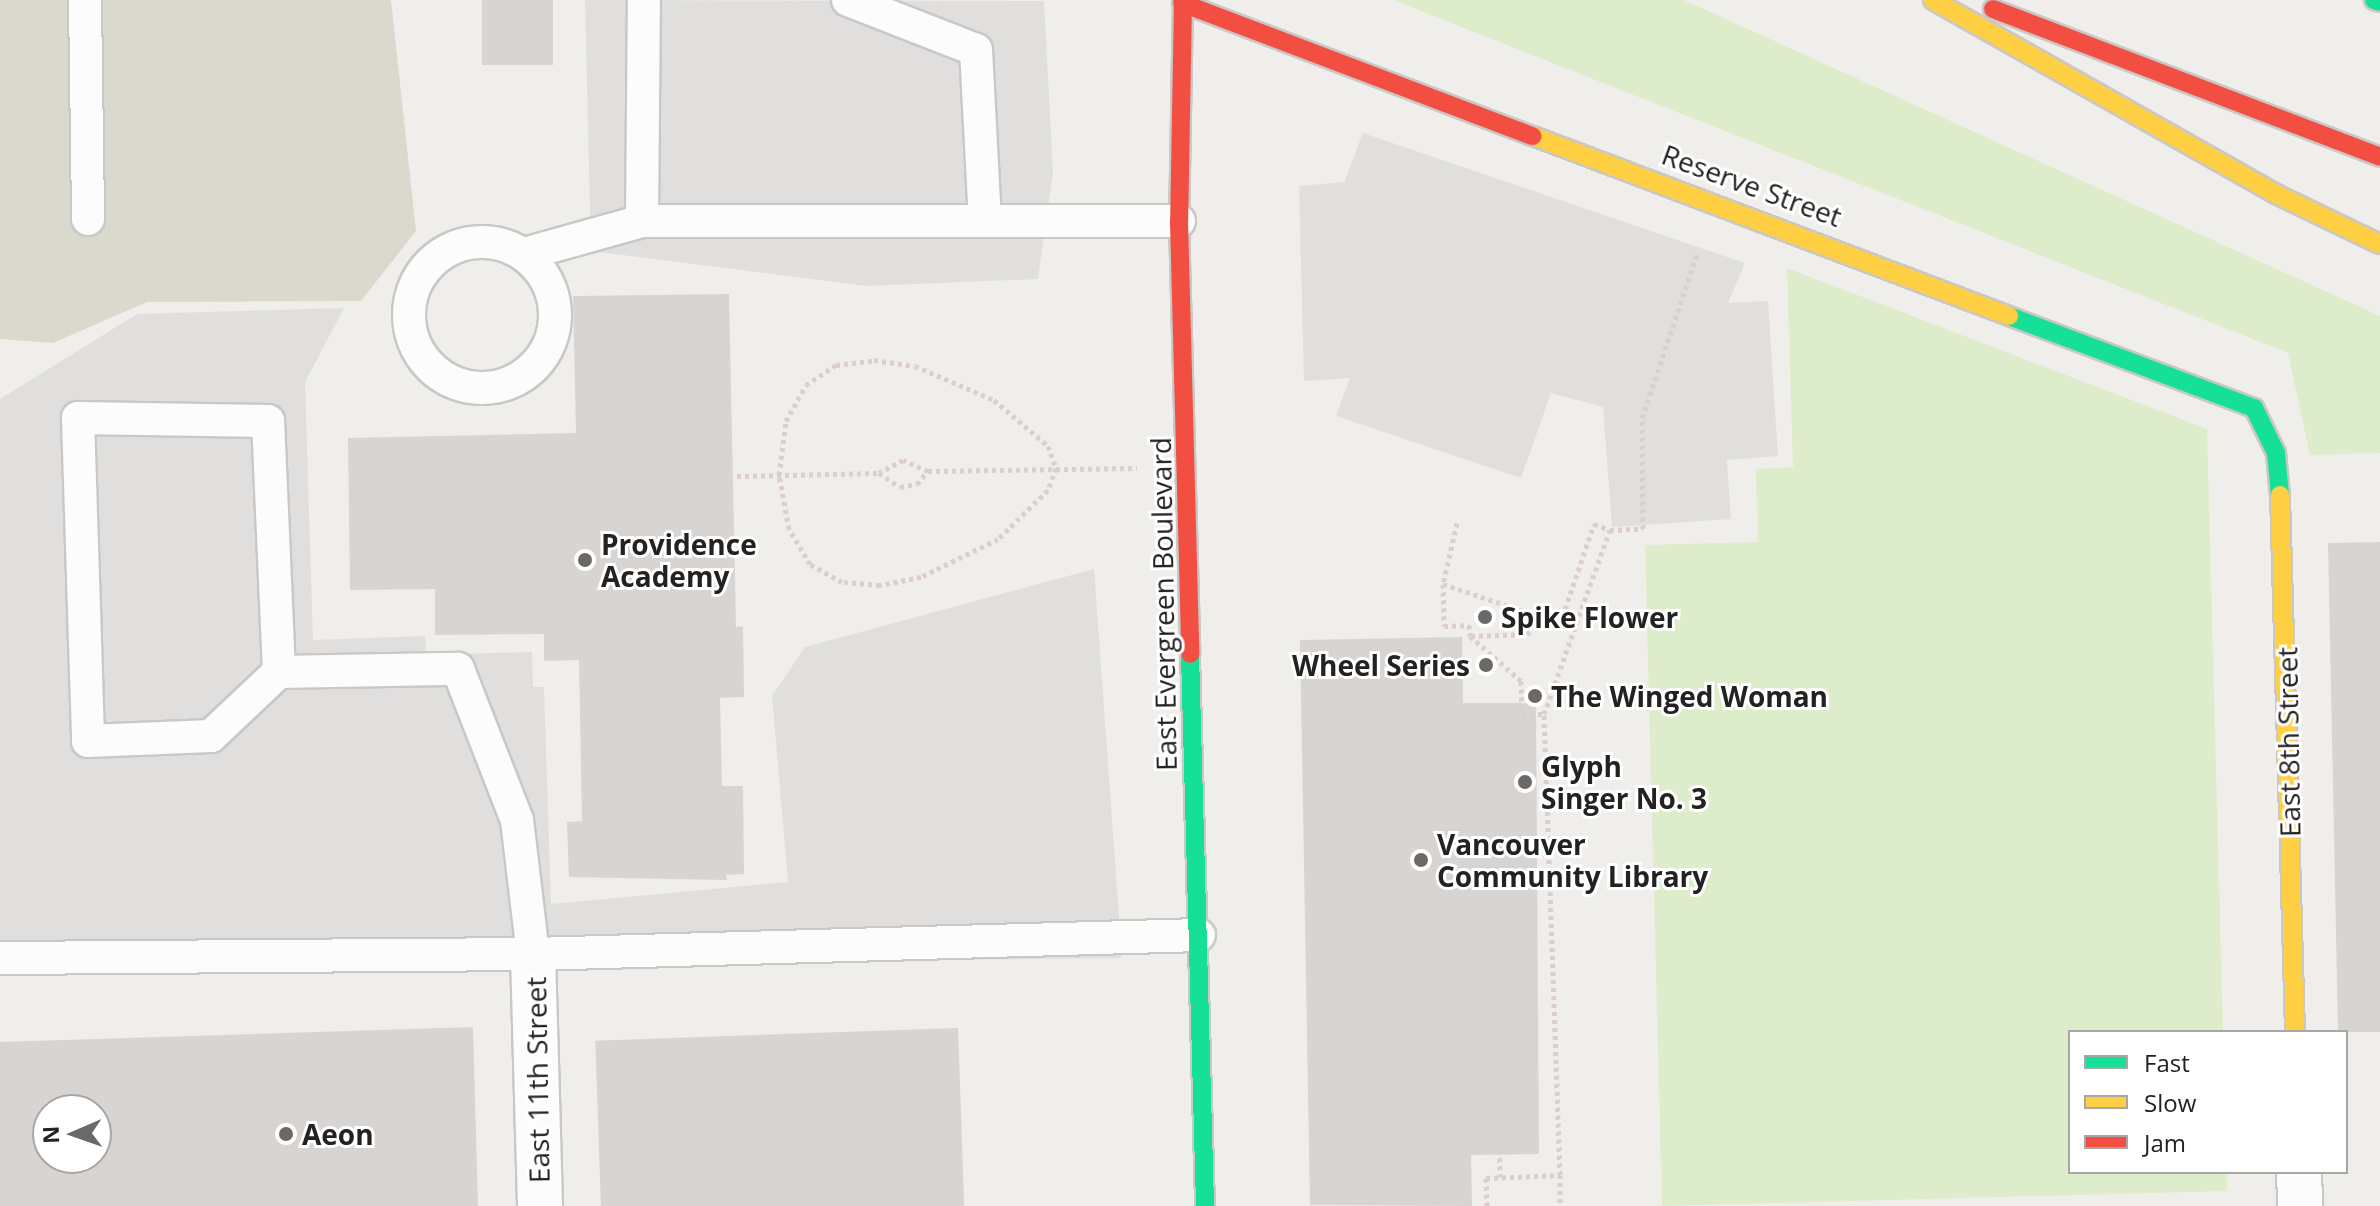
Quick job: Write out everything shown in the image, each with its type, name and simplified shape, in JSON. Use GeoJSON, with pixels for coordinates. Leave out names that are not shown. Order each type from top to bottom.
{"type":"FeatureCollection","features":[{"type":"Feature","properties":{"kind":"main road"},"geometry":{"type":"LineString","coordinates":[[1933,0],[2276,194],[2380,244]]}},
{"type":"Feature","properties":{"kind":"main road"},"geometry":{"type":"LineString","coordinates":[[1969,0],[2380,157]]}},
{"type":"Feature","properties":{"kind":"main road"},"geometry":{"type":"LineString","coordinates":[[2374,0],[2380,2]]}},
{"type":"Feature","properties":{"kind":"main road","name":"Reserve Street"},"geometry":{"type":"LineString","coordinates":[[1182,1],[2254,408],[2276,453]]}},
{"type":"Feature","properties":{"kind":"main road","name":"East Evergreen Boulevard"},"geometry":{"type":"LineString","coordinates":[[1182,1],[1179,221],[1205,1206]]}},
{"type":"Feature","properties":{"kind":"main road","name":"East 8th Street"},"geometry":{"type":"LineString","coordinates":[[2276,453],[2295,1030]]}},
{"type":"Feature","properties":{"kind":"street","name":"East 11th Street"},"geometry":{"type":"LineString","coordinates":[[533,954],[540,1206]]}},
{"type":"Feature","properties":{"kind":"street"},"geometry":{"type":"LineString","coordinates":[[2299,1174],[2300,1206]]}},
{"type":"Feature","properties":{"kind":"lane"},"geometry":{"type":"LineString","coordinates":[[85,0],[88,219]]}},
{"type":"Feature","properties":{"kind":"lane"},"geometry":{"type":"LineString","coordinates":[[642,221],[644,0]]}},
{"type":"Feature","properties":{"kind":"lane"},"geometry":{"type":"LineString","coordinates":[[848,0],[976,50],[985,221]]}},
{"type":"Feature","properties":{"kind":"lane"},"geometry":{"type":"LineString","coordinates":[[524,254],[552,292],[556,315],[540,362],[498,387],[449,381],[416,347],[409,323],[419,277],[435,258],[467,243],[503,244],[524,254],[642,221],[1179,221]]}},
{"type":"Feature","properties":{"kind":"lane"},"geometry":{"type":"LineString","coordinates":[[279,672],[268,421],[78,418],[88,741],[211,736],[279,672],[458,669],[517,820],[533,954]]}},
{"type":"Feature","properties":{"kind":"lane"},"geometry":{"type":"LineString","coordinates":[[0,958],[533,954],[1199,935]]}},
{"type":"Feature","properties":{"kind":"path"},"geometry":{"type":"LineString","coordinates":[[1470,636],[1527,634],[1540,625],[1560,624],[1594,524],[1610,530],[1643,529],[1642,418],[1715,201]]}},
{"type":"Feature","properties":{"kind":"path"},"geometry":{"type":"LineString","coordinates":[[874,360],[915,366],[994,400],[1048,446],[1056,468],[1048,490],[998,539],[921,577],[880,585],[842,582],[810,564],[789,529],[779,475],[786,421],[806,385],[836,365],[874,360]]}},
{"type":"Feature","properties":{"kind":"path"},"geometry":{"type":"LineString","coordinates":[[737,476],[879,473],[903,460],[928,471],[1127,466],[1188,477]]}},
{"type":"Feature","properties":{"kind":"path"},"geometry":{"type":"LineString","coordinates":[[879,473],[900,487],[917,484],[928,471]]}},
{"type":"Feature","properties":{"kind":"path"},"geometry":{"type":"LineString","coordinates":[[1457,523],[1443,584],[1444,626],[1469,625],[1470,636],[1521,681],[1522,715],[1544,714]]}},
{"type":"Feature","properties":{"kind":"path"},"geometry":{"type":"LineString","coordinates":[[1560,1206],[1544,714],[1610,530]]}},
{"type":"Feature","properties":{"kind":"path"},"geometry":{"type":"LineString","coordinates":[[1443,584],[1532,614],[1540,625]]}},
{"type":"Feature","properties":{"kind":"path"},"geometry":{"type":"LineString","coordinates":[[1499,1126],[1500,1177]]}},
{"type":"Feature","properties":{"kind":"path"},"geometry":{"type":"LineString","coordinates":[[1487,1206],[1486,1178],[1560,1175]]}},
{"type":"Feature","properties":{"kind":"shaded area"},"geometry":{"type":"Polygon","coordinates":[[[0,0],[391,0],[416,231],[361,301],[147,302],[53,343],[0,339],[0,0]]]}},
{"type":"Feature","properties":{"kind":"shaded area"},"geometry":{"type":"Polygon","coordinates":[[[585,0],[1044,1],[1053,173],[1038,279],[867,286],[591,251],[585,0]]]}},
{"type":"Feature","properties":{"kind":"shaded area"},"geometry":{"type":"Polygon","coordinates":[[[1363,133],[1745,263],[1728,303],[1768,301],[1778,456],[1727,460],[1731,519],[1612,527],[1603,407],[1551,393],[1521,478],[1336,416],[1350,378],[1304,381],[1299,186],[1344,182],[1363,133]]]}},
{"type":"Feature","properties":{"kind":"shaded area"},"geometry":{"type":"Polygon","coordinates":[[[344,308],[305,382],[313,640],[425,636],[426,655],[532,652],[533,687],[544,687],[551,904],[788,882],[772,696],[805,647],[1094,569],[1122,958],[0,972],[0,399],[137,314],[344,308]]]}},
{"type":"Feature","properties":{"kind":"green space"},"geometry":{"type":"Polygon","coordinates":[[[1393,0],[1684,0],[2380,316],[2380,453],[2310,455],[2288,353],[1393,0]]]}},
{"type":"Feature","properties":{"kind":"green space"},"geometry":{"type":"Polygon","coordinates":[[[1787,268],[2207,429],[2223,1030],[2068,1030],[2068,1174],[2227,1174],[2227,1191],[1662,1206],[1645,545],[1758,542],[1756,469],[1793,467],[1787,268]]]}},
{"type":"Feature","properties":{"kind":"building"},"geometry":{"type":"Polygon","coordinates":[[[482,0],[553,0],[553,65],[482,65],[482,0]]]}},
{"type":"Feature","properties":{"kind":"building","name":"Providence Academy"},"geometry":{"type":"Polygon","coordinates":[[[729,294],[736,627],[743,626],[744,697],[720,698],[722,786],[743,786],[744,874],[726,875],[727,880],[569,877],[567,822],[582,821],[579,660],[544,661],[544,634],[435,635],[435,589],[350,590],[348,438],[576,433],[573,296],[729,294]]]}},
{"type":"Feature","properties":{"kind":"building"},"geometry":{"type":"Polygon","coordinates":[[[2380,542],[2380,1032],[2338,1030],[2328,543],[2380,542]]]}},
{"type":"Feature","properties":{"kind":"building","name":"Vancouver Community Library"},"geometry":{"type":"Polygon","coordinates":[[[1462,637],[1463,703],[1536,703],[1539,1154],[1471,1155],[1472,1206],[1310,1205],[1300,640],[1462,637]]]}},
{"type":"Feature","properties":{"kind":"building","name":"Aeon"},"geometry":{"type":"Polygon","coordinates":[[[473,1027],[478,1206],[0,1206],[0,1042],[473,1027]]]}},
{"type":"Feature","properties":{"kind":"building"},"geometry":{"type":"Polygon","coordinates":[[[958,1028],[964,1206],[601,1206],[595,1041],[958,1028]]]}},
{"type":"Feature","properties":{"kind":"traffic: fast"},"geometry":{"type":"LineString","coordinates":[[2374,0],[2380,2]]}},
{"type":"Feature","properties":{"kind":"traffic: fast"},"geometry":{"type":"LineString","coordinates":[[2009,316],[2254,408],[2276,453],[2280,495]]}},
{"type":"Feature","properties":{"kind":"traffic: fast"},"geometry":{"type":"LineString","coordinates":[[1190,654],[1205,1206]]}},
{"type":"Feature","properties":{"kind":"traffic: slow"},"geometry":{"type":"LineString","coordinates":[[1933,0],[2276,194],[2380,244]]}},
{"type":"Feature","properties":{"kind":"traffic: slow"},"geometry":{"type":"LineString","coordinates":[[1533,136],[2009,316]]}},
{"type":"Feature","properties":{"kind":"traffic: slow"},"geometry":{"type":"LineString","coordinates":[[2280,495],[2295,1030]]}},
{"type":"Feature","properties":{"kind":"traffic: jam"},"geometry":{"type":"LineString","coordinates":[[1183,0],[1179,221],[1190,654]]}},
{"type":"Feature","properties":{"kind":"traffic: jam"},"geometry":{"type":"LineString","coordinates":[[1182,3],[1533,136]]}},
{"type":"Feature","properties":{"kind":"traffic: jam"},"geometry":{"type":"LineString","coordinates":[[1993,9],[2380,157]]}},
{"type":"Feature","properties":{"kind":"place","name":"Providence Academy"},"geometry":{"type":"Point","coordinates":[585,560]}},
{"type":"Feature","properties":{"kind":"place","name":"Spike Flower"},"geometry":{"type":"Point","coordinates":[1485,617]}},
{"type":"Feature","properties":{"kind":"place","name":"Wheel Series"},"geometry":{"type":"Point","coordinates":[1486,665]}},
{"type":"Feature","properties":{"kind":"place","name":"The Winged Woman"},"geometry":{"type":"Point","coordinates":[1535,696]}},
{"type":"Feature","properties":{"kind":"place","name":"Glyph Singer No. 3"},"geometry":{"type":"Point","coordinates":[1525,782]}},
{"type":"Feature","properties":{"kind":"place","name":"Vancouver Community Library"},"geometry":{"type":"Point","coordinates":[1421,860]}},
{"type":"Feature","properties":{"kind":"place","name":"Aeon"},"geometry":{"type":"Point","coordinates":[286,1134]}}]}
